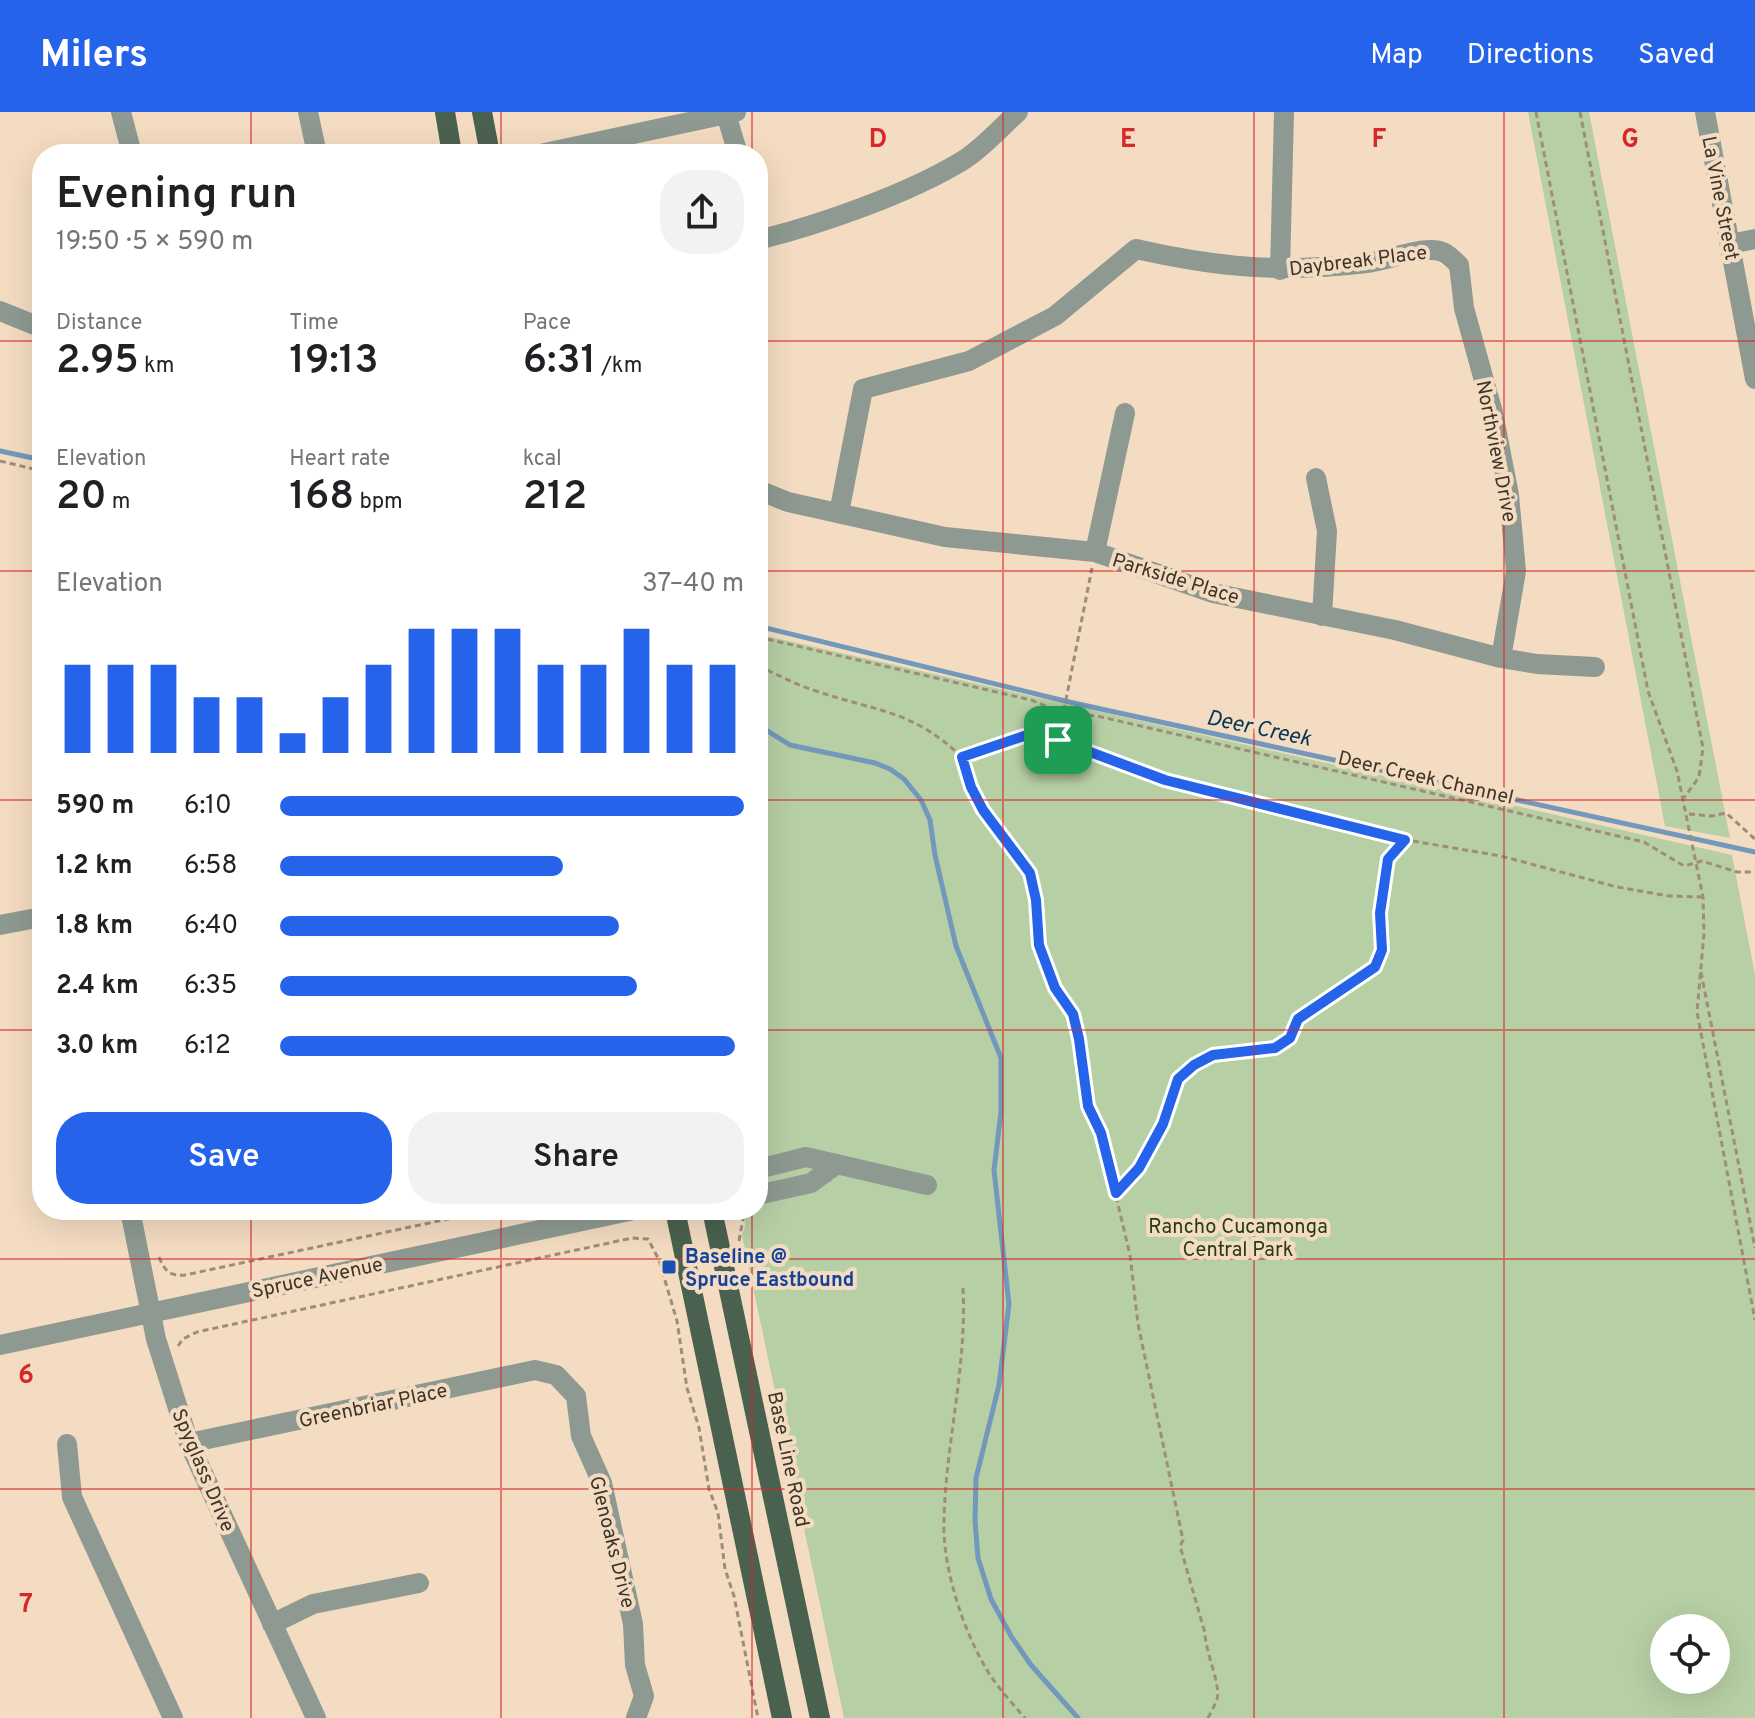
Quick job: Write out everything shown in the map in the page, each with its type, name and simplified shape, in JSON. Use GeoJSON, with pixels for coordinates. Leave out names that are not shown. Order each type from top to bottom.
{"type":"FeatureCollection","features":[{"type":"Feature","properties":{"kind":"main road"},"geometry":{"type":"LineString","coordinates":[[445,112],[450,144]]}},
{"type":"Feature","properties":{"kind":"main road"},"geometry":{"type":"LineString","coordinates":[[482,112],[488,144]]}},
{"type":"Feature","properties":{"kind":"main road"},"geometry":{"type":"LineString","coordinates":[[677,1220],[782,1718]]}},
{"type":"Feature","properties":{"kind":"main road","name":"Base Line Road"},"geometry":{"type":"LineString","coordinates":[[714,1220],[820,1718]]}},
{"type":"Feature","properties":{"kind":"street"},"geometry":{"type":"LineString","coordinates":[[121,112],[129,144]]}},
{"type":"Feature","properties":{"kind":"street"},"geometry":{"type":"LineString","coordinates":[[308,112],[315,144]]}},
{"type":"Feature","properties":{"kind":"street"},"geometry":{"type":"LineString","coordinates":[[768,231],[826,219],[906,189],[964,160],[1018,112]]}},
{"type":"Feature","properties":{"kind":"street"},"geometry":{"type":"LineString","coordinates":[[1280,270],[1284,112]]}},
{"type":"Feature","properties":{"kind":"street","name":"La Vine Street"},"geometry":{"type":"LineString","coordinates":[[1705,112],[1755,379]]}},
{"type":"Feature","properties":{"kind":"street"},"geometry":{"type":"LineString","coordinates":[[576,144],[663,120],[731,113],[736,144]]}},
{"type":"Feature","properties":{"kind":"street"},"geometry":{"type":"LineString","coordinates":[[1730,244],[1755,239]]}},
{"type":"Feature","properties":{"kind":"street","name":"Daybreak Place"},"geometry":{"type":"LineString","coordinates":[[839,513],[863,389],[969,361],[1055,316],[1136,249],[1230,267],[1280,270],[1370,263],[1428,249],[1444,252]]}},
{"type":"Feature","properties":{"kind":"street","name":"Northview Drive"},"geometry":{"type":"LineString","coordinates":[[1444,252],[1459,265],[1464,308],[1493,413],[1509,495],[1516,571],[1501,658]]}},
{"type":"Feature","properties":{"kind":"street"},"geometry":{"type":"LineString","coordinates":[[0,311],[32,324]]}},
{"type":"Feature","properties":{"kind":"street"},"geometry":{"type":"LineString","coordinates":[[1095,552],[1125,413]]}},
{"type":"Feature","properties":{"kind":"street"},"geometry":{"type":"LineString","coordinates":[[1316,478],[1327,531],[1322,616]]}},
{"type":"Feature","properties":{"kind":"street","name":"Parkside Place"},"geometry":{"type":"LineString","coordinates":[[768,494],[788,502],[945,537],[1095,552],[1213,593],[1395,630],[1501,658],[1537,664],[1595,667]]}},
{"type":"Feature","properties":{"kind":"street"},"geometry":{"type":"LineString","coordinates":[[0,925],[32,919]]}},
{"type":"Feature","properties":{"kind":"street"},"geometry":{"type":"LineString","coordinates":[[768,1166],[806,1157],[927,1185]]}},
{"type":"Feature","properties":{"kind":"street"},"geometry":{"type":"LineString","coordinates":[[768,1193],[811,1183],[837,1164]]}},
{"type":"Feature","properties":{"kind":"street","name":"Spyglass Drive"},"geometry":{"type":"LineString","coordinates":[[132,1220],[150,1312],[170,1390],[189,1443],[316,1718]]}},
{"type":"Feature","properties":{"kind":"street","name":"Spruce Avenue"},"geometry":{"type":"LineString","coordinates":[[0,1345],[587,1220]]}},
{"type":"Feature","properties":{"kind":"street","name":"Greenbriar Place"},"geometry":{"type":"LineString","coordinates":[[189,1443],[535,1370],[556,1375]]}},
{"type":"Feature","properties":{"kind":"street","name":"Glenoaks Drive"},"geometry":{"type":"LineString","coordinates":[[556,1375],[576,1396],[581,1436],[602,1483],[633,1624],[635,1665],[644,1696],[636,1718]]}},
{"type":"Feature","properties":{"kind":"street"},"geometry":{"type":"LineString","coordinates":[[67,1444],[72,1497],[173,1718]]}},
{"type":"Feature","properties":{"kind":"street"},"geometry":{"type":"LineString","coordinates":[[272,1624],[313,1604],[419,1583]]}},
{"type":"Feature","properties":{"kind":"path"},"geometry":{"type":"LineString","coordinates":[[1536,112],[1648,691],[1684,798],[1697,862],[1703,897],[1704,933],[1697,1012],[1755,1320]]}},
{"type":"Feature","properties":{"kind":"path"},"geometry":{"type":"LineString","coordinates":[[1580,112],[1703,748],[1699,777],[1684,798]]}},
{"type":"Feature","properties":{"kind":"path"},"geometry":{"type":"LineString","coordinates":[[0,461],[32,469]]}},
{"type":"Feature","properties":{"kind":"path"},"geometry":{"type":"LineString","coordinates":[[1058,740],[1095,552]]}},
{"type":"Feature","properties":{"kind":"path","name":"Deer Creek Channel"},"geometry":{"type":"LineString","coordinates":[[768,639],[1031,700],[1063,713],[1097,716],[1644,842],[1684,866],[1706,862],[1737,872],[1755,872]]}},
{"type":"Feature","properties":{"kind":"path"},"geometry":{"type":"LineString","coordinates":[[768,670],[815,691],[881,708],[922,725],[942,738],[962,757],[971,787],[983,810],[1030,873],[1036,900],[1039,945],[1055,988],[1073,1014],[1088,1106],[1101,1133],[1130,1255],[1138,1324],[1183,1540],[1180,1546],[1205,1633],[1205,1648],[1211,1658],[1218,1697],[1208,1718]]}},
{"type":"Feature","properties":{"kind":"path"},"geometry":{"type":"LineString","coordinates":[[962,757],[1024,736],[1058,740],[1165,780],[1405,840],[1501,856],[1628,889],[1669,896],[1703,897]]}},
{"type":"Feature","properties":{"kind":"path"},"geometry":{"type":"LineString","coordinates":[[1688,814],[1712,816],[1726,813],[1755,839]]}},
{"type":"Feature","properties":{"kind":"path"},"geometry":{"type":"LineString","coordinates":[[1116,1193],[1139,1168],[1163,1124],[1178,1079],[1194,1065],[1213,1055],[1275,1048],[1290,1038],[1298,1019],[1375,967],[1382,950],[1380,913],[1388,859],[1405,840]]}},
{"type":"Feature","properties":{"kind":"path"},"geometry":{"type":"LineString","coordinates":[[1701,968],[1755,1248]]}},
{"type":"Feature","properties":{"kind":"path"},"geometry":{"type":"LineString","coordinates":[[157,1245],[165,1269],[178,1276],[443,1220]]}},
{"type":"Feature","properties":{"kind":"path"},"geometry":{"type":"LineString","coordinates":[[738,1238],[742,1220]]}},
{"type":"Feature","properties":{"kind":"path"},"geometry":{"type":"LineString","coordinates":[[176,1354],[183,1339],[197,1332],[632,1238],[648,1239],[659,1260],[677,1321],[687,1388],[699,1428],[709,1489],[718,1513],[725,1569],[734,1596],[758,1718]]}},
{"type":"Feature","properties":{"kind":"path"},"geometry":{"type":"LineString","coordinates":[[963,1288],[963,1363],[943,1521],[946,1556],[970,1639],[988,1672],[1025,1718]]}},
{"type":"Feature","properties":{"kind":"green space"},"geometry":{"type":"Polygon","coordinates":[[[1528,112],[1589,112],[1730,838],[1665,826],[1528,112]]]}},
{"type":"Feature","properties":{"kind":"green space","name":"Rancho Cucamonga Central Park"},"geometry":{"type":"Polygon","coordinates":[[[768,636],[1732,855],[1755,975],[1755,1718],[844,1718],[742,1235],[745,1220],[768,1220],[768,636]]]}},
{"type":"Feature","properties":{"kind":"waterway","name":"Deer Creek"},"geometry":{"type":"LineString","coordinates":[[0,451],[32,458]]}},
{"type":"Feature","properties":{"kind":"waterway","name":"Deer Creek"},"geometry":{"type":"LineString","coordinates":[[768,628],[1069,702],[1755,852]]}},
{"type":"Feature","properties":{"kind":"waterway"},"geometry":{"type":"LineString","coordinates":[[768,731],[790,745],[890,769],[904,779],[921,800],[930,820],[956,946],[1001,1058],[1001,1112],[994,1170],[1009,1304],[999,1385],[976,1478],[978,1558],[991,1599],[1011,1636],[1031,1665],[1078,1718]]}},
{"type":"Feature","properties":{"kind":"place","name":"Baseline @ Spruce Eastbound"},"geometry":{"type":"Point","coordinates":[669,1267]}},
{"type":"Feature","properties":{"kind":"route"},"geometry":{"type":"LineString","coordinates":[[1024,736],[1058,740],[1165,780],[1405,840],[1388,859],[1380,913],[1382,950],[1375,967],[1298,1019],[1290,1038],[1275,1048],[1213,1055],[1194,1065],[1178,1079],[1151,1149],[1139,1168],[1116,1193],[1101,1133],[1088,1106],[1073,1014],[1055,988],[1039,945],[1036,900],[1030,873],[983,810],[971,787],[962,757],[1024,736]]}}]}
